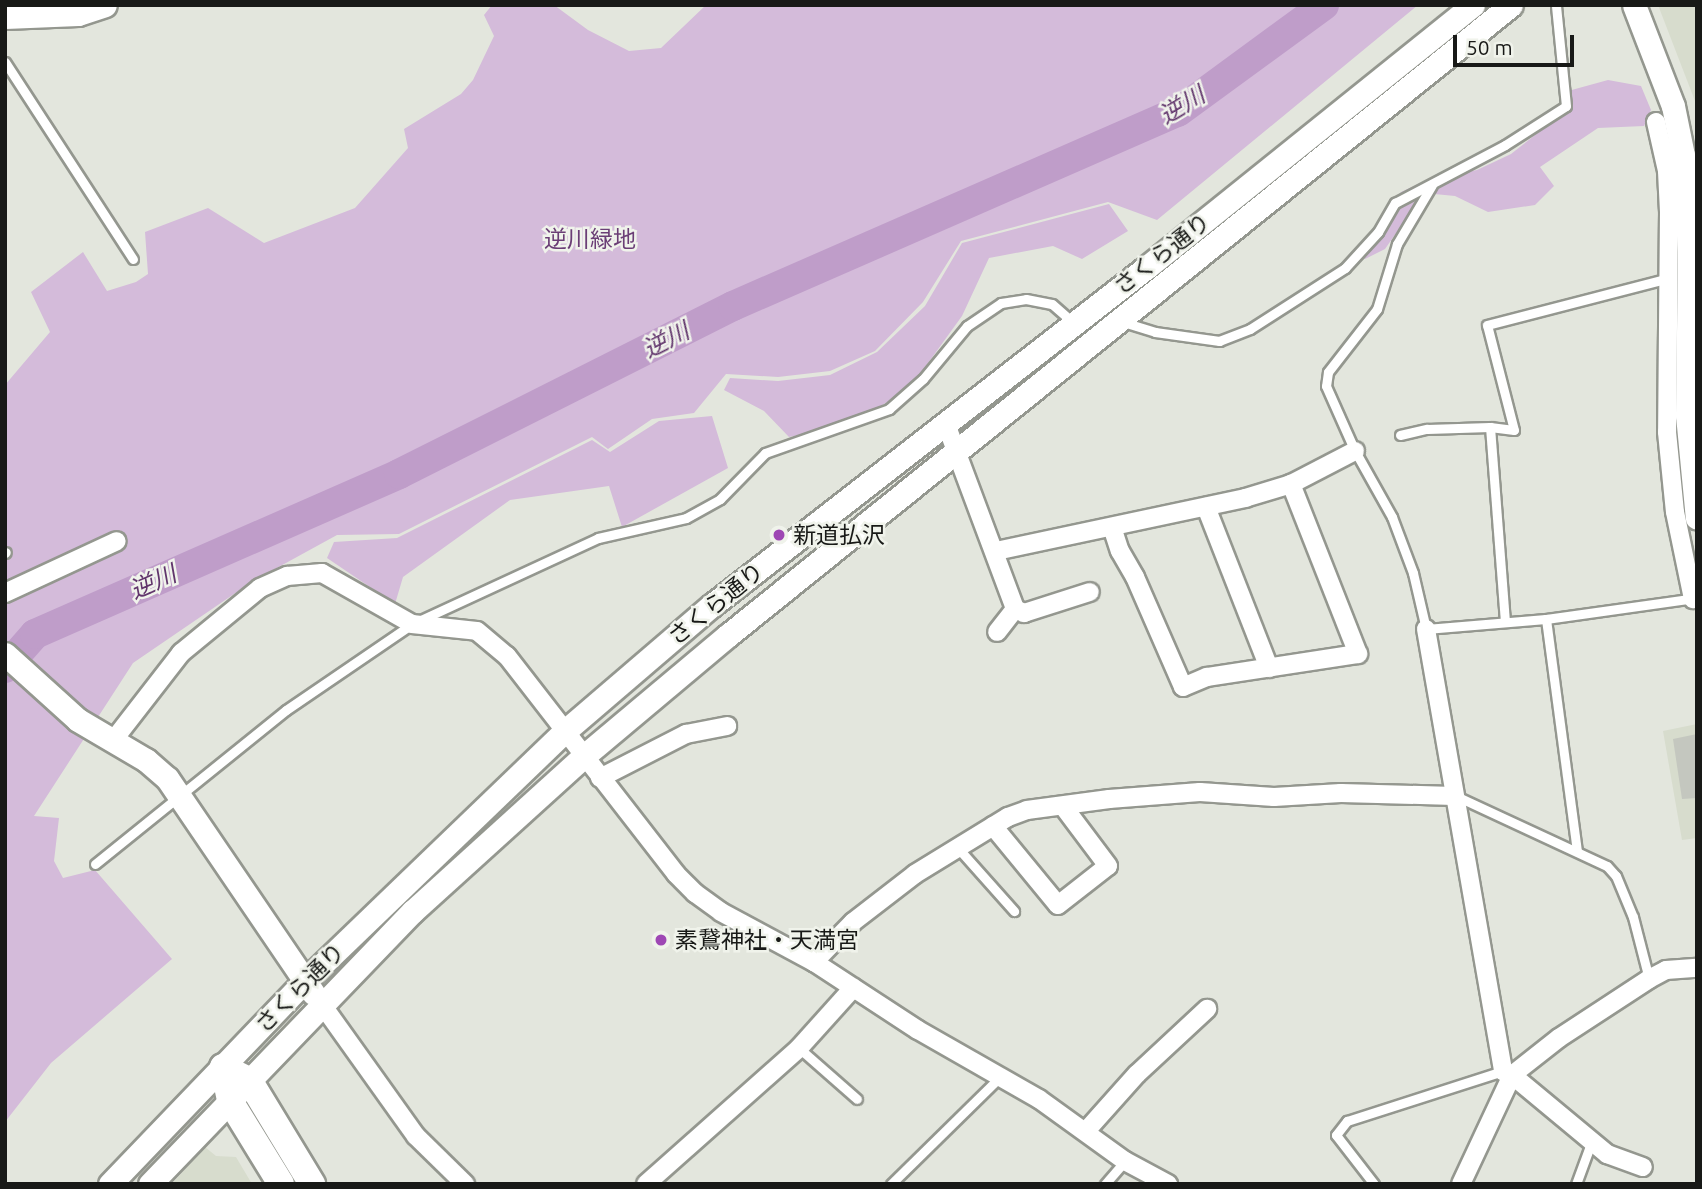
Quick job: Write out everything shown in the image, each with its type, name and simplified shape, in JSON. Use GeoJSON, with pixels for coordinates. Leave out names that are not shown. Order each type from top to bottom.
{"type":"FeatureCollection","features":[{"type":"Feature","properties":{"kind":"main road"},"geometry":{"type":"LineString","coordinates":[[223,1067],[249,1080],[312,1184]]}},
{"type":"Feature","properties":{"kind":"main road"},"geometry":{"type":"LineString","coordinates":[[223,1067],[230,1101],[281,1184]]}},
{"type":"Feature","properties":{"kind":"street"},"geometry":{"type":"LineString","coordinates":[[5,17],[78,14],[105,5]]}},
{"type":"Feature","properties":{"kind":"street","name":"さくら通り"},"geometry":{"type":"LineString","coordinates":[[110,1184],[304,982],[565,731],[721,598],[1074,324],[1473,5]]}},
{"type":"Feature","properties":{"kind":"street","name":"さくら通り"},"geometry":{"type":"LineString","coordinates":[[150,1184],[321,1003],[413,911],[584,756],[958,450],[1511,5]]}},
{"type":"Feature","properties":{"kind":"street"},"geometry":{"type":"LineString","coordinates":[[1634,5],[1673,106],[1683,155],[1689,251],[1687,415],[1697,518]]}},
{"type":"Feature","properties":{"kind":"street"},"geometry":{"type":"LineString","coordinates":[[1656,122],[1667,171],[1667,432],[1675,512],[1695,598]]}},
{"type":"Feature","properties":{"kind":"street"},"geometry":{"type":"LineString","coordinates":[[946,424],[996,551],[1015,609],[1024,613],[1090,592]]}},
{"type":"Feature","properties":{"kind":"street"},"geometry":{"type":"LineString","coordinates":[[996,551],[1206,508],[1291,484],[1355,451]]}},
{"type":"Feature","properties":{"kind":"street"},"geometry":{"type":"LineString","coordinates":[[1112,527],[1120,551],[1135,577],[1183,687],[1207,677],[1358,654],[1291,484]]}},
{"type":"Feature","properties":{"kind":"street"},"geometry":{"type":"LineString","coordinates":[[1206,508],[1269,668]]}},
{"type":"Feature","properties":{"kind":"street"},"geometry":{"type":"LineString","coordinates":[[5,593],[117,541]]}},
{"type":"Feature","properties":{"kind":"street"},"geometry":{"type":"LineString","coordinates":[[112,742],[180,653],[260,588],[287,576],[322,573],[412,624],[477,631],[507,656],[676,874],[695,893],[721,912],[814,962],[1086,1131],[1125,1161],[1168,1184]]}},
{"type":"Feature","properties":{"kind":"street"},"geometry":{"type":"LineString","coordinates":[[998,632],[1015,609]]}},
{"type":"Feature","properties":{"kind":"street"},"geometry":{"type":"LineString","coordinates":[[1426,629],[1454,796],[1507,1073],[1461,1184]]}},
{"type":"Feature","properties":{"kind":"street"},"geometry":{"type":"LineString","coordinates":[[5,654],[78,720],[146,760],[182,796],[304,982],[416,1136],[465,1184]]}},
{"type":"Feature","properties":{"kind":"street"},"geometry":{"type":"LineString","coordinates":[[600,778],[686,734],[727,726]]}},
{"type":"Feature","properties":{"kind":"street"},"geometry":{"type":"LineString","coordinates":[[814,962],[853,922],[915,873],[993,826],[1027,810],[1109,799],[1200,792],[1274,797],[1341,793],[1454,796]]}},
{"type":"Feature","properties":{"kind":"street"},"geometry":{"type":"LineString","coordinates":[[993,826],[1058,905],[1108,866],[1063,806]]}},
{"type":"Feature","properties":{"kind":"street"},"geometry":{"type":"LineString","coordinates":[[1507,1073],[1649,979],[1666,970],[1697,968]]}},
{"type":"Feature","properties":{"kind":"street"},"geometry":{"type":"LineString","coordinates":[[646,1184],[799,1048],[853,988]]}},
{"type":"Feature","properties":{"kind":"street"},"geometry":{"type":"LineString","coordinates":[[1086,1131],[1137,1074],[1207,1009]]}},
{"type":"Feature","properties":{"kind":"street"},"geometry":{"type":"LineString","coordinates":[[1507,1073],[1591,1143],[1607,1154],[1643,1167]]}},
{"type":"Feature","properties":{"kind":"lane"},"geometry":{"type":"LineString","coordinates":[[1120,321],[1155,332],[1219,341],[1250,329],[1345,268],[1378,232],[1395,203],[1506,145],[1566,106],[1556,5]]}},
{"type":"Feature","properties":{"kind":"lane"},"geometry":{"type":"LineString","coordinates":[[5,62],[133,259]]}},
{"type":"Feature","properties":{"kind":"lane"},"geometry":{"type":"LineString","coordinates":[[1432,185],[1397,244],[1377,309],[1328,372],[1326,386],[1355,451],[1392,517],[1413,573],[1426,629],[1504,620],[1546,619],[1695,598]]}},
{"type":"Feature","properties":{"kind":"lane"},"geometry":{"type":"LineString","coordinates":[[1400,435],[1427,429],[1514,429],[1487,325],[1669,278]]}},
{"type":"Feature","properties":{"kind":"lane"},"geometry":{"type":"LineString","coordinates":[[95,864],[286,710],[412,624],[598,538],[686,518],[720,499],[765,453],[889,409],[923,379],[967,326],[1001,303],[1026,299],[1052,304],[1074,324]]}},
{"type":"Feature","properties":{"kind":"lane"},"geometry":{"type":"LineString","coordinates":[[1490,428],[1504,620]]}},
{"type":"Feature","properties":{"kind":"lane"},"geometry":{"type":"LineString","coordinates":[[1546,619],[1577,851]]}},
{"type":"Feature","properties":{"kind":"lane"},"geometry":{"type":"LineString","coordinates":[[1454,796],[1607,866],[1616,876],[1633,918],[1649,979]]}},
{"type":"Feature","properties":{"kind":"lane"},"geometry":{"type":"LineString","coordinates":[[957,847],[1014,911]]}},
{"type":"Feature","properties":{"kind":"lane"},"geometry":{"type":"LineString","coordinates":[[799,1048],[857,1099]]}},
{"type":"Feature","properties":{"kind":"lane"},"geometry":{"type":"LineString","coordinates":[[1374,1184],[1336,1135],[1347,1121],[1507,1073]]}},
{"type":"Feature","properties":{"kind":"lane"},"geometry":{"type":"LineString","coordinates":[[891,1184],[1000,1077]]}},
{"type":"Feature","properties":{"kind":"lane"},"geometry":{"type":"LineString","coordinates":[[1576,1184],[1591,1143]]}},
{"type":"Feature","properties":{"kind":"lane"},"geometry":{"type":"LineString","coordinates":[[1105,1184],[1125,1161]]}},
{"type":"Feature","properties":{"kind":"shaded area"},"geometry":{"type":"Polygon","coordinates":[[[1658,5],[1697,5],[1697,102],[1695,101],[1658,5]]]}},
{"type":"Feature","properties":{"kind":"shaded area"},"geometry":{"type":"Polygon","coordinates":[[[1697,724],[1697,838],[1682,840],[1663,731],[1697,724]]]}},
{"type":"Feature","properties":{"kind":"shaded area"},"geometry":{"type":"Polygon","coordinates":[[[205,1147],[216,1156],[236,1157],[252,1184],[172,1184],[205,1147]]]}},
{"type":"Feature","properties":{"kind":"green space","name":"逆川緑地"},"geometry":{"type":"Polygon","coordinates":[[[492,5],[554,5],[588,30],[629,51],[661,48],[706,5],[1418,5],[1157,220],[1108,202],[961,241],[923,302],[875,351],[830,371],[778,377],[726,374],[694,413],[652,419],[608,449],[592,437],[399,534],[337,535],[253,581],[133,663],[34,816],[59,818],[54,861],[63,878],[95,870],[172,959],[51,1063],[5,1122],[5,385],[50,332],[31,292],[83,252],[107,291],[136,282],[148,274],[145,232],[208,208],[264,243],[355,208],[408,148],[404,129],[461,94],[473,80],[494,36],[484,15],[492,5]]]}},
{"type":"Feature","properties":{"kind":"green space"},"geometry":{"type":"Polygon","coordinates":[[[1608,80],[1641,86],[1651,110],[1644,126],[1598,128],[1540,167],[1554,186],[1535,205],[1488,212],[1455,196],[1424,193],[1385,249],[1365,259],[1356,251],[1401,192],[1425,181],[1477,170],[1511,154],[1549,124],[1568,91],[1608,80]]]}},
{"type":"Feature","properties":{"kind":"green space"},"geometry":{"type":"Polygon","coordinates":[[[1109,204],[1128,231],[1082,259],[1053,246],[989,258],[962,316],[910,388],[850,425],[789,437],[764,411],[724,390],[730,378],[778,381],[830,375],[877,352],[925,306],[962,243],[1109,204]]]}},
{"type":"Feature","properties":{"kind":"green space"},"geometry":{"type":"Polygon","coordinates":[[[712,416],[728,468],[622,527],[609,486],[510,500],[403,577],[395,604],[327,558],[334,542],[397,538],[592,440],[610,452],[659,421],[712,416]]]}},
{"type":"Feature","properties":{"kind":"building"},"geometry":{"type":"Polygon","coordinates":[[[1697,734],[1697,798],[1682,799],[1673,739],[1697,734]]]}},
{"type":"Feature","properties":{"kind":"waterway","name":"逆川"},"geometry":{"type":"LineString","coordinates":[[5,668],[35,634],[399,474],[733,306],[1178,112],[1324,5]]}},
{"type":"Feature","properties":{"kind":"place","name":"新道払沢"},"geometry":{"type":"Point","coordinates":[779,535]}},
{"type":"Feature","properties":{"kind":"place","name":"素鵞神社・天満宮"},"geometry":{"type":"Point","coordinates":[661,940]}}]}
